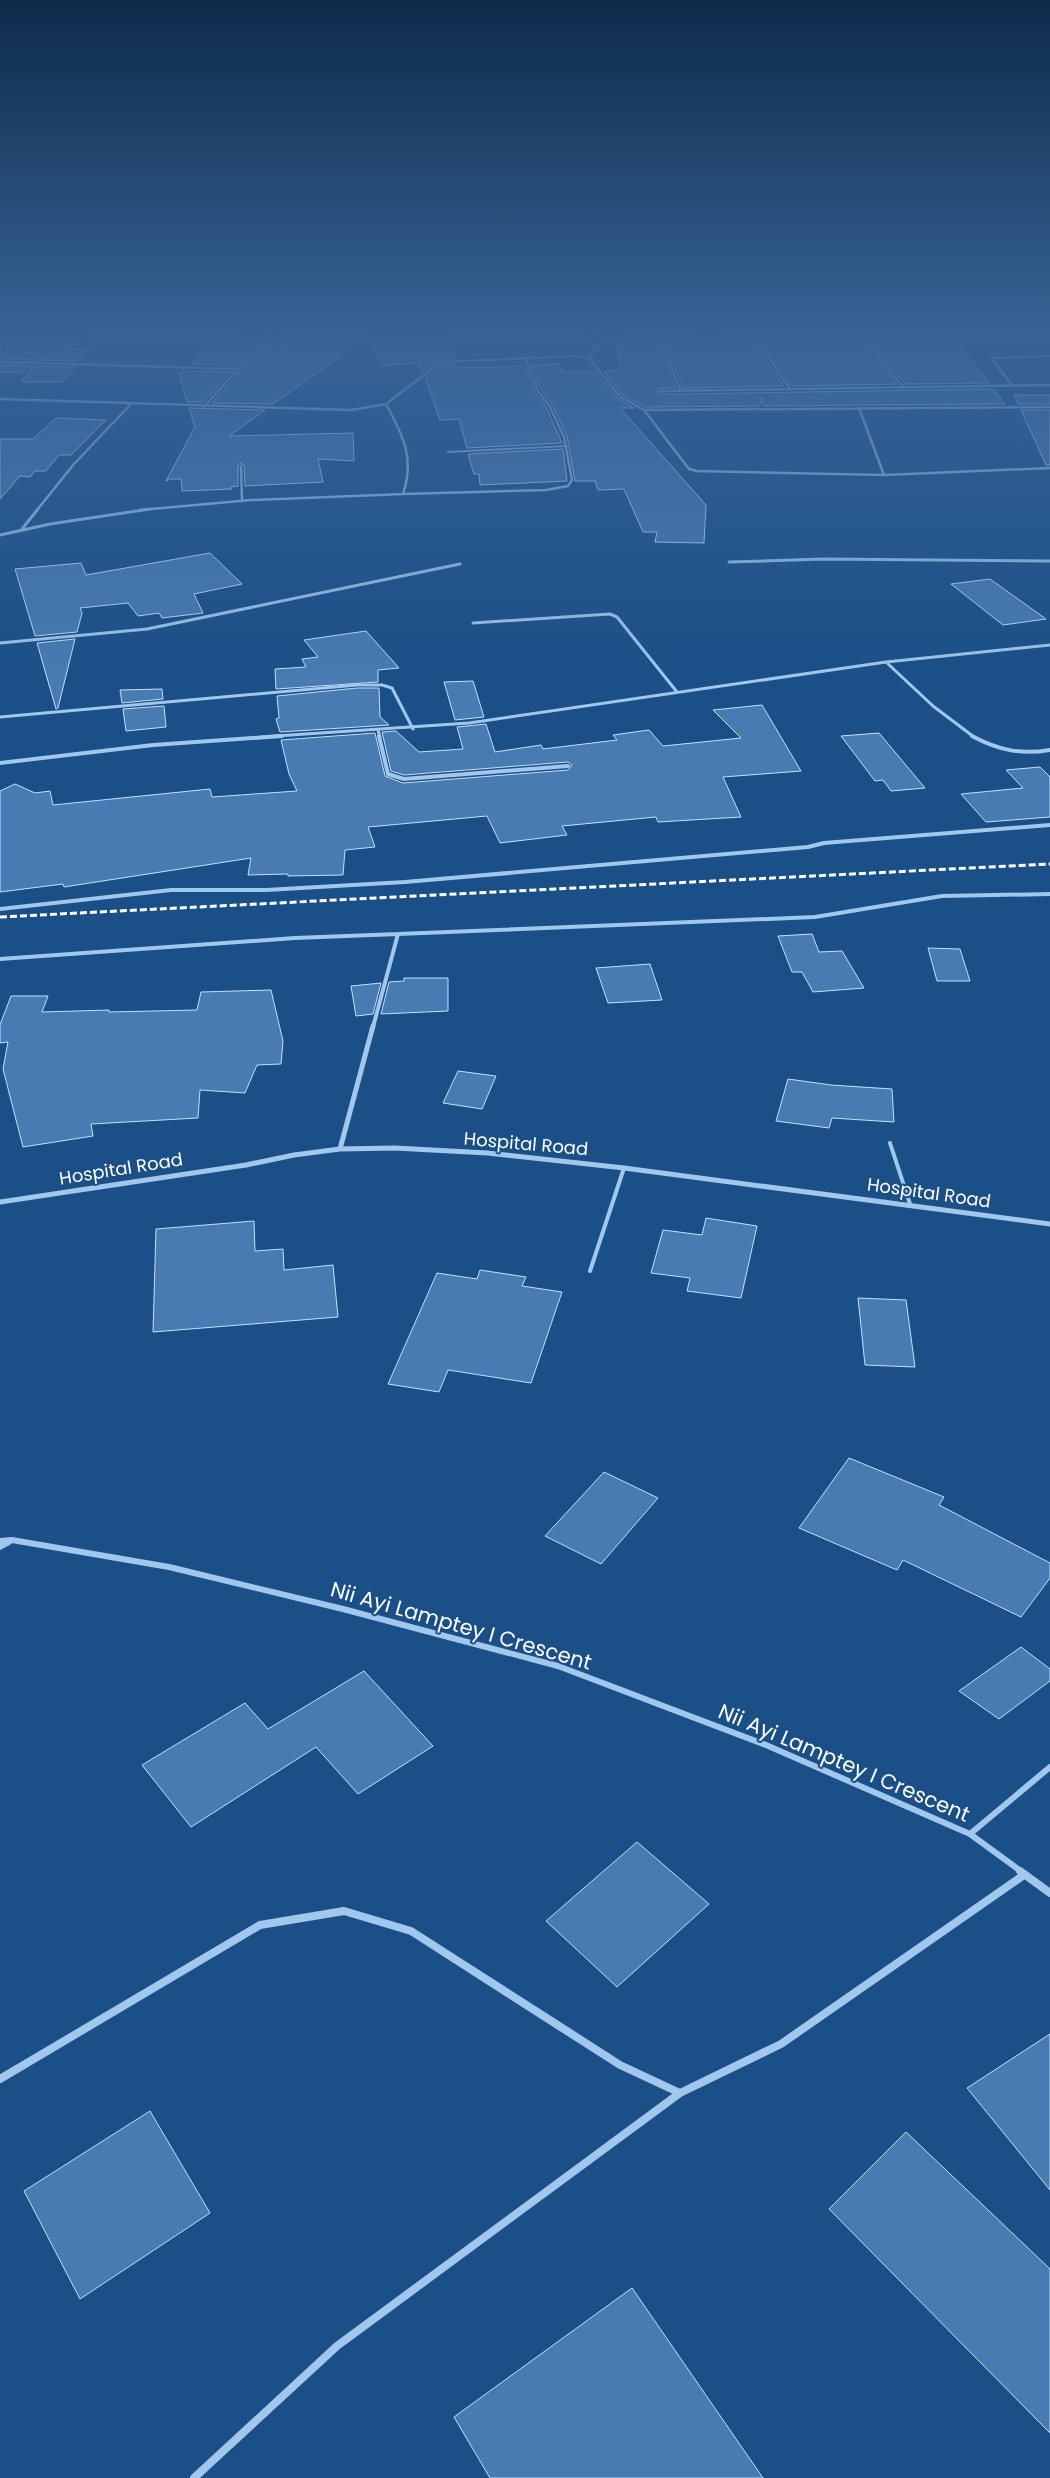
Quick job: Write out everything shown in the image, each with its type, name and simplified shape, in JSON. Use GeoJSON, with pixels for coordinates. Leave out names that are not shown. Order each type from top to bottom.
{"type":"FeatureCollection","features":[{"type":"Feature","properties":{"kind":"street"},"geometry":{"type":"LineString","coordinates":[[22,530],[74,464],[90,448]]}},
{"type":"Feature","properties":{"kind":"street"},"geometry":{"type":"LineString","coordinates":[[403,494],[408,483],[410,456],[406,448]]}},
{"type":"Feature","properties":{"kind":"street"},"geometry":{"type":"LineString","coordinates":[[0,535],[122,513],[242,500],[546,490],[568,486],[572,480],[566,448]]}},
{"type":"Feature","properties":{"kind":"street"},"geometry":{"type":"LineString","coordinates":[[673,448],[689,469],[697,472],[884,475],[1050,468]]}},
{"type":"Feature","properties":{"kind":"street"},"geometry":{"type":"LineString","coordinates":[[874,448],[884,475]]}},
{"type":"Feature","properties":{"kind":"street"},"geometry":{"type":"LineString","coordinates":[[241,466],[242,500]]}},
{"type":"Feature","properties":{"kind":"street"},"geometry":{"type":"LineString","coordinates":[[729,562],[823,559],[1050,561]]}},
{"type":"Feature","properties":{"kind":"street"},"geometry":{"type":"LineString","coordinates":[[0,644],[147,629],[460,564]]}},
{"type":"Feature","properties":{"kind":"street"},"geometry":{"type":"LineString","coordinates":[[473,624],[610,614],[617,617],[677,692]]}},
{"type":"Feature","properties":{"kind":"street"},"geometry":{"type":"LineString","coordinates":[[0,763],[109,749],[413,729],[886,662],[1050,644]]}},
{"type":"Feature","properties":{"kind":"street"},"geometry":{"type":"LineString","coordinates":[[886,662],[967,735],[997,749],[1027,753],[1050,750]]}},
{"type":"Feature","properties":{"kind":"street"},"geometry":{"type":"LineString","coordinates":[[0,717],[357,684],[382,685],[392,688],[413,729]]}},
{"type":"Feature","properties":{"kind":"street"},"geometry":{"type":"LineString","coordinates":[[378,730],[388,774],[404,779],[568,766]]}},
{"type":"Feature","properties":{"kind":"street"},"geometry":{"type":"LineString","coordinates":[[0,909],[171,890],[276,889],[405,882],[603,867],[808,848],[824,843],[1050,825]]}},
{"type":"Feature","properties":{"kind":"street"},"geometry":{"type":"LineString","coordinates":[[0,959],[295,938],[815,918],[942,896],[1050,894]]}},
{"type":"Feature","properties":{"kind":"street"},"geometry":{"type":"LineString","coordinates":[[340,1149],[398,934]]}},
{"type":"Feature","properties":{"kind":"street","name":"Hospital Road"},"geometry":{"type":"LineString","coordinates":[[0,1202],[340,1149],[395,1148],[487,1153],[624,1168],[910,1204],[1050,1224]]}},
{"type":"Feature","properties":{"kind":"street"},"geometry":{"type":"LineString","coordinates":[[0,1547],[12,1540]]}},
{"type":"Feature","properties":{"kind":"street","name":"Nii Ayi Lamptey I Crescent"},"geometry":{"type":"LineString","coordinates":[[0,1541],[12,1540],[169,1567],[343,1609],[558,1666],[766,1745],[970,1834],[1050,1893]]}},
{"type":"Feature","properties":{"kind":"street"},"geometry":{"type":"LineString","coordinates":[[970,1834],[1050,1767]]}},
{"type":"Feature","properties":{"kind":"street"},"geometry":{"type":"LineString","coordinates":[[194,2478],[337,2346],[680,2093],[781,2044],[1024,1874]]}},
{"type":"Feature","properties":{"kind":"street"},"geometry":{"type":"LineString","coordinates":[[0,2079],[260,1925],[344,1912],[411,1932],[620,2065],[680,2093]]}},
{"type":"Feature","properties":{"kind":"lane"},"geometry":{"type":"LineString","coordinates":[[448,452],[534,448]]}},
{"type":"Feature","properties":{"kind":"lane"},"geometry":{"type":"LineString","coordinates":[[890,1143],[910,1204]]}},
{"type":"Feature","properties":{"kind":"lane"},"geometry":{"type":"LineString","coordinates":[[590,1271],[624,1168]]}},
{"type":"Feature","properties":{"kind":"building"},"geometry":{"type":"Polygon","coordinates":[[[0,448],[78,448],[71,455],[59,455],[46,471],[35,471],[30,477],[20,476],[0,499],[0,448]]]}},
{"type":"Feature","properties":{"kind":"building"},"geometry":{"type":"Polygon","coordinates":[[[184,448],[354,448],[354,461],[318,459],[323,482],[245,486],[244,465],[240,463],[238,466],[238,486],[231,487],[232,489],[182,491],[181,479],[166,481],[184,448]]]}},
{"type":"Feature","properties":{"kind":"building"},"geometry":{"type":"Polygon","coordinates":[[[569,448],[655,448],[706,505],[704,543],[655,542],[657,532],[643,532],[624,489],[598,490],[595,481],[575,481],[569,448]]]}},
{"type":"Feature","properties":{"kind":"building"},"geometry":{"type":"Polygon","coordinates":[[[1038,448],[1050,448],[1050,465],[1046,465],[1038,448]]]}},
{"type":"Feature","properties":{"kind":"building"},"geometry":{"type":"Polygon","coordinates":[[[563,449],[567,481],[480,485],[479,474],[474,474],[468,454],[563,449]]]}},
{"type":"Feature","properties":{"kind":"building"},"geometry":{"type":"Polygon","coordinates":[[[210,553],[242,584],[194,594],[203,613],[162,618],[159,613],[138,616],[128,603],[80,608],[82,613],[77,632],[35,636],[15,569],[81,563],[86,575],[210,553]]]}},
{"type":"Feature","properties":{"kind":"building"},"geometry":{"type":"Polygon","coordinates":[[[990,579],[1046,619],[1003,625],[951,584],[990,579]]]}},
{"type":"Feature","properties":{"kind":"building"},"geometry":{"type":"Polygon","coordinates":[[[366,631],[399,668],[378,670],[378,682],[276,689],[275,669],[306,667],[302,659],[318,657],[304,640],[366,631]]]}},
{"type":"Feature","properties":{"kind":"building"},"geometry":{"type":"Polygon","coordinates":[[[75,639],[58,708],[56,709],[37,643],[75,639]]]}},
{"type":"Feature","properties":{"kind":"building"},"geometry":{"type":"Polygon","coordinates":[[[473,681],[484,717],[455,720],[444,682],[473,681]]]}},
{"type":"Feature","properties":{"kind":"building"},"geometry":{"type":"Polygon","coordinates":[[[357,688],[379,688],[380,717],[389,725],[280,732],[276,719],[279,718],[277,696],[357,688]]]}},
{"type":"Feature","properties":{"kind":"building"},"geometry":{"type":"Polygon","coordinates":[[[162,689],[163,699],[122,703],[120,690],[162,689]]]}},
{"type":"Feature","properties":{"kind":"building"},"geometry":{"type":"Polygon","coordinates":[[[762,705],[801,771],[723,777],[741,817],[658,822],[656,817],[562,826],[567,835],[500,843],[487,816],[368,827],[375,847],[345,850],[343,875],[248,875],[251,858],[64,887],[63,884],[0,892],[0,791],[15,784],[35,793],[50,791],[53,805],[210,789],[212,797],[297,791],[289,774],[281,740],[375,733],[385,776],[403,783],[568,770],[572,765],[568,762],[404,775],[391,771],[382,732],[396,731],[419,752],[463,749],[457,727],[486,724],[495,752],[541,745],[543,749],[617,740],[613,735],[649,730],[663,746],[741,738],[713,710],[762,705]]]}},
{"type":"Feature","properties":{"kind":"building"},"geometry":{"type":"Polygon","coordinates":[[[164,706],[166,727],[126,731],[123,709],[164,706]]]}},
{"type":"Feature","properties":{"kind":"building"},"geometry":{"type":"Polygon","coordinates":[[[879,733],[925,788],[891,791],[883,780],[875,781],[841,736],[879,733]]]}},
{"type":"Feature","properties":{"kind":"building"},"geometry":{"type":"Polygon","coordinates":[[[1040,767],[1050,777],[1050,817],[986,822],[961,794],[1023,788],[1006,770],[1040,767]]]}},
{"type":"Feature","properties":{"kind":"building"},"geometry":{"type":"Polygon","coordinates":[[[812,934],[819,952],[842,951],[864,988],[813,992],[802,972],[792,972],[778,936],[812,934]]]}},
{"type":"Feature","properties":{"kind":"building"},"geometry":{"type":"Polygon","coordinates":[[[928,948],[960,949],[970,981],[937,981],[928,948]]]}},
{"type":"Feature","properties":{"kind":"building"},"geometry":{"type":"Polygon","coordinates":[[[650,964],[662,1000],[608,1003],[596,968],[650,964]]]}},
{"type":"Feature","properties":{"kind":"building"},"geometry":{"type":"Polygon","coordinates":[[[404,978],[448,978],[448,1011],[381,1014],[389,982],[404,981],[404,978]]]}},
{"type":"Feature","properties":{"kind":"building"},"geometry":{"type":"Polygon","coordinates":[[[381,983],[373,1014],[356,1016],[351,986],[381,983]]]}},
{"type":"Feature","properties":{"kind":"building"},"geometry":{"type":"Polygon","coordinates":[[[271,990],[283,1041],[281,1064],[257,1065],[245,1093],[200,1090],[198,1118],[91,1124],[93,1136],[23,1147],[3,1069],[8,1042],[0,1043],[0,1025],[11,996],[48,996],[42,1012],[197,1010],[201,992],[271,990]]]}},
{"type":"Feature","properties":{"kind":"building"},"geometry":{"type":"Polygon","coordinates":[[[458,1071],[496,1076],[482,1109],[443,1103],[458,1071]]]}},
{"type":"Feature","properties":{"kind":"building"},"geometry":{"type":"Polygon","coordinates":[[[788,1079],[831,1085],[892,1089],[894,1122],[832,1118],[829,1128],[776,1121],[788,1079]]]}},
{"type":"Feature","properties":{"kind":"building"},"geometry":{"type":"Polygon","coordinates":[[[706,1218],[757,1226],[741,1298],[687,1291],[690,1278],[651,1273],[663,1230],[702,1235],[706,1218]]]}},
{"type":"Feature","properties":{"kind":"building"},"geometry":{"type":"Polygon","coordinates":[[[254,1221],[255,1251],[283,1249],[284,1270],[333,1265],[338,1317],[153,1332],[156,1229],[254,1221]]]}},
{"type":"Feature","properties":{"kind":"building"},"geometry":{"type":"Polygon","coordinates":[[[480,1270],[526,1277],[522,1286],[562,1292],[531,1383],[448,1370],[439,1392],[388,1384],[437,1273],[477,1279],[480,1270]]]}},
{"type":"Feature","properties":{"kind":"building"},"geometry":{"type":"Polygon","coordinates":[[[858,1298],[906,1300],[915,1367],[865,1365],[858,1298]]]}},
{"type":"Feature","properties":{"kind":"building"},"geometry":{"type":"Polygon","coordinates":[[[849,1458],[944,1497],[939,1505],[1050,1563],[1050,1578],[1021,1617],[903,1560],[897,1570],[799,1528],[849,1458]]]}},
{"type":"Feature","properties":{"kind":"building"},"geometry":{"type":"Polygon","coordinates":[[[604,1472],[658,1498],[601,1564],[545,1536],[604,1472]]]}},
{"type":"Feature","properties":{"kind":"building"},"geometry":{"type":"Polygon","coordinates":[[[1021,1647],[1050,1669],[1050,1681],[999,1719],[959,1691],[1021,1647]]]}},
{"type":"Feature","properties":{"kind":"building"},"geometry":{"type":"Polygon","coordinates":[[[364,1671],[433,1746],[358,1794],[316,1747],[191,1827],[142,1765],[245,1703],[268,1729],[364,1671]]]}},
{"type":"Feature","properties":{"kind":"building"},"geometry":{"type":"Polygon","coordinates":[[[637,1842],[709,1904],[617,1987],[546,1921],[637,1842]]]}},
{"type":"Feature","properties":{"kind":"building"},"geometry":{"type":"Polygon","coordinates":[[[1050,2034],[1050,2190],[967,2088],[1050,2034]]]}},
{"type":"Feature","properties":{"kind":"building"},"geometry":{"type":"Polygon","coordinates":[[[150,2111],[210,2213],[80,2299],[24,2191],[150,2111]]]}},
{"type":"Feature","properties":{"kind":"building"},"geometry":{"type":"Polygon","coordinates":[[[906,2132],[1050,2269],[1050,2433],[829,2209],[906,2132]]]}},
{"type":"Feature","properties":{"kind":"building"},"geometry":{"type":"Polygon","coordinates":[[[632,2288],[763,2478],[490,2478],[454,2417],[632,2288]]]}},
{"type":"Feature","properties":{"kind":"railway"},"geometry":{"type":"LineString","coordinates":[[0,917],[1050,864]]}}]}
